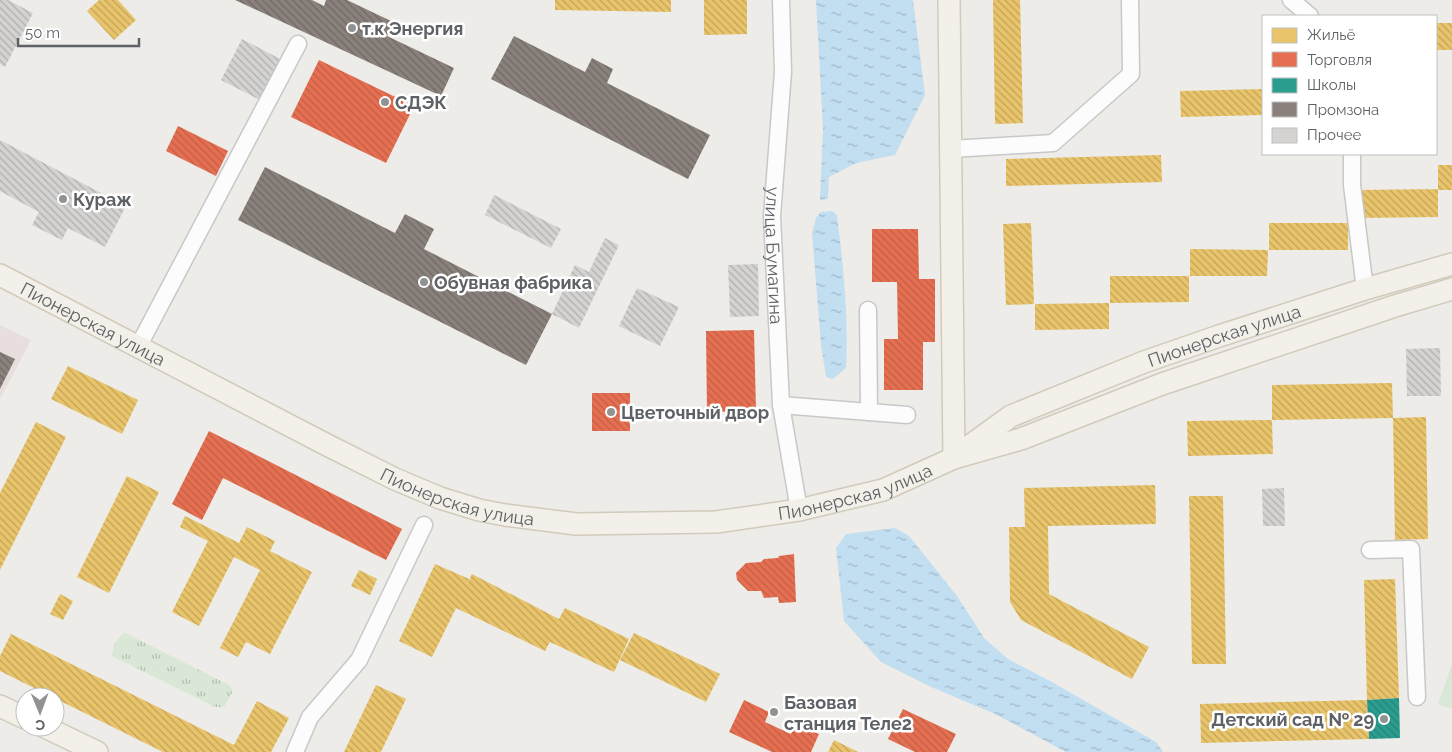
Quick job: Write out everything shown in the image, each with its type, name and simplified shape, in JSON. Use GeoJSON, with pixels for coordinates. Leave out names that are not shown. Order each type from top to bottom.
{"type":"FeatureCollection","features":[{"type":"Feature","properties":{"kind":"main road"},"geometry":{"type":"LineString","coordinates":[[949,0],[954,458]]}},
{"type":"Feature","properties":{"kind":"main road","name":"Пионерская улица"},"geometry":{"type":"LineString","coordinates":[[954,458],[1011,416],[1153,359],[1365,289],[1452,264]]}},
{"type":"Feature","properties":{"kind":"main road","name":"Пионерская улица"},"geometry":{"type":"LineString","coordinates":[[0,275],[395,478],[440,498],[505,516],[576,524],[716,522],[799,510],[883,490],[954,458],[1022,439],[1221,363],[1452,289]]}},
{"type":"Feature","properties":{"kind":"main road"},"geometry":{"type":"LineString","coordinates":[[0,706],[15,713]]}},
{"type":"Feature","properties":{"kind":"main road"},"geometry":{"type":"LineString","coordinates":[[65,737],[97,752]]}},
{"type":"Feature","properties":{"kind":"street","name":"улица Бумагина"},"geometry":{"type":"LineString","coordinates":[[781,0],[783,72],[772,216],[781,405],[799,510]]}},
{"type":"Feature","properties":{"kind":"street"},"geometry":{"type":"LineString","coordinates":[[951,149],[1053,143],[1131,74],[1130,0]]}},
{"type":"Feature","properties":{"kind":"street"},"geometry":{"type":"LineString","coordinates":[[1291,0],[1309,15]]}},
{"type":"Feature","properties":{"kind":"street"},"geometry":{"type":"LineString","coordinates":[[138,347],[298,44]]}},
{"type":"Feature","properties":{"kind":"street"},"geometry":{"type":"LineString","coordinates":[[1352,155],[1352,185],[1365,289]]}},
{"type":"Feature","properties":{"kind":"street"},"geometry":{"type":"LineString","coordinates":[[868,310],[869,412]]}},
{"type":"Feature","properties":{"kind":"street"},"geometry":{"type":"LineString","coordinates":[[781,405],[907,414]]}},
{"type":"Feature","properties":{"kind":"street"},"geometry":{"type":"LineString","coordinates":[[295,752],[310,717],[359,660],[424,525]]}},
{"type":"Feature","properties":{"kind":"street"},"geometry":{"type":"LineString","coordinates":[[1370,550],[1411,549],[1417,697]]}},
{"type":"Feature","properties":{"kind":"shaded area"},"geometry":{"type":"Polygon","coordinates":[[[0,325],[31,340],[0,399],[0,325]]]}},
{"type":"Feature","properties":{"kind":"green space"},"geometry":{"type":"Polygon","coordinates":[[[125,633],[229,685],[233,691],[224,707],[215,707],[112,656],[115,643],[125,633]]]}},
{"type":"Feature","properties":{"kind":"green space"},"geometry":{"type":"Polygon","coordinates":[[[1452,664],[1452,709],[1438,704],[1452,664]]]}},
{"type":"Feature","properties":{"kind":"water"},"geometry":{"type":"Polygon","coordinates":[[[816,0],[913,0],[925,95],[895,155],[856,163],[829,177],[828,199],[820,200],[823,129],[816,0]]]}},
{"type":"Feature","properties":{"kind":"water"},"geometry":{"type":"Polygon","coordinates":[[[832,211],[837,215],[847,330],[846,368],[833,379],[826,377],[821,345],[812,233],[816,218],[821,212],[832,211]]]}},
{"type":"Feature","properties":{"kind":"water"},"geometry":{"type":"Polygon","coordinates":[[[895,528],[909,536],[957,596],[984,638],[1008,659],[1156,742],[1163,752],[1066,752],[995,714],[929,686],[881,662],[844,621],[836,548],[846,534],[895,528]]]}},
{"type":"Feature","properties":{"kind":"building: Жильё"},"geometry":{"type":"Polygon","coordinates":[[[99,0],[118,0],[136,20],[114,40],[87,11],[99,0]]]}},
{"type":"Feature","properties":{"kind":"building: Жильё"},"geometry":{"type":"Polygon","coordinates":[[[555,0],[671,0],[671,12],[555,10],[555,0]]]}},
{"type":"Feature","properties":{"kind":"building: Жильё"},"geometry":{"type":"Polygon","coordinates":[[[704,0],[747,0],[747,34],[704,35],[704,0]]]}},
{"type":"Feature","properties":{"kind":"building: Жильё"},"geometry":{"type":"Polygon","coordinates":[[[993,0],[1020,0],[1023,123],[995,124],[993,0]]]}},
{"type":"Feature","properties":{"kind":"building: Жильё"},"geometry":{"type":"Polygon","coordinates":[[[1437,23],[1452,23],[1452,50],[1437,50],[1437,23]]]}},
{"type":"Feature","properties":{"kind":"building: Жильё"},"geometry":{"type":"Polygon","coordinates":[[[1262,89],[1262,115],[1181,117],[1180,91],[1262,89]]]}},
{"type":"Feature","properties":{"kind":"building: Жильё"},"geometry":{"type":"Polygon","coordinates":[[[1161,155],[1162,182],[1006,186],[1006,159],[1161,155]]]}},
{"type":"Feature","properties":{"kind":"building: Жильё"},"geometry":{"type":"Polygon","coordinates":[[[1438,165],[1452,165],[1452,190],[1438,190],[1438,165]]]}},
{"type":"Feature","properties":{"kind":"building: Жильё"},"geometry":{"type":"Polygon","coordinates":[[[1438,189],[1438,217],[1359,218],[1359,190],[1438,189]]]}},
{"type":"Feature","properties":{"kind":"building: Жильё"},"geometry":{"type":"Polygon","coordinates":[[[1031,223],[1034,304],[1006,305],[1003,224],[1031,223]]]}},
{"type":"Feature","properties":{"kind":"building: Жильё"},"geometry":{"type":"Polygon","coordinates":[[[1269,223],[1348,223],[1348,250],[1269,250],[1269,223]]]}},
{"type":"Feature","properties":{"kind":"building: Жильё"},"geometry":{"type":"Polygon","coordinates":[[[1190,249],[1268,250],[1267,276],[1190,276],[1190,249]]]}},
{"type":"Feature","properties":{"kind":"building: Жильё"},"geometry":{"type":"Polygon","coordinates":[[[1110,276],[1189,276],[1189,302],[1110,303],[1110,276]]]}},
{"type":"Feature","properties":{"kind":"building: Жильё"},"geometry":{"type":"Polygon","coordinates":[[[1109,303],[1109,329],[1035,330],[1035,304],[1109,303]]]}},
{"type":"Feature","properties":{"kind":"building: Жильё"},"geometry":{"type":"Polygon","coordinates":[[[68,366],[138,400],[122,434],[51,399],[68,366]]]}},
{"type":"Feature","properties":{"kind":"building: Жильё"},"geometry":{"type":"Polygon","coordinates":[[[1392,383],[1393,418],[1272,420],[1272,385],[1392,383]]]}},
{"type":"Feature","properties":{"kind":"building: Жильё"},"geometry":{"type":"Polygon","coordinates":[[[1426,417],[1428,539],[1395,540],[1393,418],[1426,417]]]}},
{"type":"Feature","properties":{"kind":"building: Жильё"},"geometry":{"type":"Polygon","coordinates":[[[1272,420],[1273,454],[1188,456],[1187,421],[1272,420]]]}},
{"type":"Feature","properties":{"kind":"building: Жильё"},"geometry":{"type":"Polygon","coordinates":[[[36,422],[66,437],[0,570],[0,493],[36,422]]]}},
{"type":"Feature","properties":{"kind":"building: Жильё"},"geometry":{"type":"Polygon","coordinates":[[[127,476],[159,492],[109,593],[77,577],[127,476]]]}},
{"type":"Feature","properties":{"kind":"building: Жильё"},"geometry":{"type":"Polygon","coordinates":[[[1155,485],[1156,524],[1048,526],[1049,594],[1149,647],[1132,679],[1021,620],[1010,602],[1009,527],[1025,527],[1024,488],[1155,485]]]}},
{"type":"Feature","properties":{"kind":"building: Жильё"},"geometry":{"type":"Polygon","coordinates":[[[1189,496],[1223,496],[1226,664],[1192,664],[1189,496]]]}},
{"type":"Feature","properties":{"kind":"building: Жильё"},"geometry":{"type":"Polygon","coordinates":[[[185,516],[239,543],[247,527],[275,541],[270,551],[312,572],[270,654],[246,642],[238,657],[220,648],[260,570],[234,557],[199,626],[172,612],[208,541],[180,527],[185,516]]]}},
{"type":"Feature","properties":{"kind":"building: Жильё"},"geometry":{"type":"Polygon","coordinates":[[[435,564],[469,579],[466,586],[472,574],[559,619],[565,608],[629,639],[614,672],[550,642],[545,651],[456,608],[432,657],[399,641],[435,564]]]}},
{"type":"Feature","properties":{"kind":"building: Жильё"},"geometry":{"type":"Polygon","coordinates":[[[359,570],[377,579],[370,595],[351,586],[359,570]]]}},
{"type":"Feature","properties":{"kind":"building: Жильё"},"geometry":{"type":"Polygon","coordinates":[[[1395,579],[1399,698],[1367,700],[1364,580],[1395,579]]]}},
{"type":"Feature","properties":{"kind":"building: Жильё"},"geometry":{"type":"Polygon","coordinates":[[[60,594],[73,601],[63,620],[50,614],[60,594]]]}},
{"type":"Feature","properties":{"kind":"building: Жильё"},"geometry":{"type":"Polygon","coordinates":[[[634,633],[720,674],[706,702],[620,660],[634,633]]]}},
{"type":"Feature","properties":{"kind":"building: Жильё"},"geometry":{"type":"Polygon","coordinates":[[[11,634],[234,745],[257,701],[289,718],[271,752],[163,752],[65,703],[65,687],[32,687],[0,671],[0,656],[11,634]]]}},
{"type":"Feature","properties":{"kind":"building: Жильё"},"geometry":{"type":"Polygon","coordinates":[[[376,685],[406,699],[381,752],[344,752],[376,685]]]}},
{"type":"Feature","properties":{"kind":"building: Жильё"},"geometry":{"type":"Polygon","coordinates":[[[1367,700],[1369,739],[1201,743],[1200,704],[1367,700]]]}},
{"type":"Feature","properties":{"kind":"building: Жильё"},"geometry":{"type":"Polygon","coordinates":[[[834,740],[858,752],[828,752],[834,740]]]}},
{"type":"Feature","properties":{"kind":"building: Торговля"},"geometry":{"type":"Polygon","coordinates":[[[319,60],[414,106],[386,163],[291,117],[319,60]]]}},
{"type":"Feature","properties":{"kind":"building: Торговля"},"geometry":{"type":"Polygon","coordinates":[[[178,126],[228,151],[216,176],[166,151],[178,126]]]}},
{"type":"Feature","properties":{"kind":"building: Торговля"},"geometry":{"type":"Polygon","coordinates":[[[872,229],[918,229],[919,279],[935,279],[935,342],[923,342],[923,390],[884,390],[884,339],[898,339],[897,282],[872,282],[872,229]]]}},
{"type":"Feature","properties":{"kind":"building: Торговля"},"geometry":{"type":"Polygon","coordinates":[[[754,330],[756,411],[707,412],[706,331],[754,330]]]}},
{"type":"Feature","properties":{"kind":"building: Торговля","name":"Цветочный двор"},"geometry":{"type":"Polygon","coordinates":[[[592,393],[630,393],[630,431],[592,431],[592,393]]]}},
{"type":"Feature","properties":{"kind":"building: Торговля"},"geometry":{"type":"Polygon","coordinates":[[[209,431],[402,529],[386,560],[223,478],[202,520],[172,504],[209,431]]]}},
{"type":"Feature","properties":{"kind":"building: Торговля"},"geometry":{"type":"Polygon","coordinates":[[[794,554],[796,602],[779,603],[778,597],[764,598],[761,591],[748,591],[737,580],[736,573],[746,563],[761,562],[764,559],[794,554]]]}},
{"type":"Feature","properties":{"kind":"building: Торговля"},"geometry":{"type":"Polygon","coordinates":[[[744,700],[769,712],[765,722],[791,734],[796,724],[819,734],[811,752],[772,752],[729,732],[744,700]]]}},
{"type":"Feature","properties":{"kind":"building: Торговля"},"geometry":{"type":"Polygon","coordinates":[[[903,709],[956,734],[947,752],[915,752],[888,739],[903,709]]]}},
{"type":"Feature","properties":{"kind":"building: Школы","name":"Детский сад № 29"},"geometry":{"type":"Polygon","coordinates":[[[1399,698],[1400,738],[1369,739],[1367,700],[1399,698]]]}},
{"type":"Feature","properties":{"kind":"building: Промзона"},"geometry":{"type":"Polygon","coordinates":[[[235,0],[312,0],[324,6],[326,0],[347,0],[393,22],[387,36],[454,68],[441,96],[235,0]]]}},
{"type":"Feature","properties":{"kind":"building: Промзона"},"geometry":{"type":"Polygon","coordinates":[[[514,36],[585,72],[592,58],[613,69],[607,83],[710,135],[688,179],[491,79],[514,36]]]}},
{"type":"Feature","properties":{"kind":"building: Промзона","name":"Обувная фабрика"},"geometry":{"type":"Polygon","coordinates":[[[265,167],[395,233],[405,214],[434,229],[424,249],[552,314],[526,365],[238,220],[265,167]]]}},
{"type":"Feature","properties":{"kind":"building: Промзона"},"geometry":{"type":"Polygon","coordinates":[[[0,352],[15,359],[0,389],[0,352]]]}},
{"type":"Feature","properties":{"kind":"building: Прочее"},"geometry":{"type":"Polygon","coordinates":[[[0,0],[8,0],[33,13],[5,67],[0,64],[0,0]]]}},
{"type":"Feature","properties":{"kind":"building: Прочее"},"geometry":{"type":"Polygon","coordinates":[[[242,39],[282,60],[262,101],[221,80],[242,39]]]}},
{"type":"Feature","properties":{"kind":"building: Прочее","name":"Кураж"},"geometry":{"type":"Polygon","coordinates":[[[0,140],[126,206],[105,247],[68,228],[62,240],[32,225],[39,212],[0,191],[0,140]]]}},
{"type":"Feature","properties":{"kind":"building: Прочее"},"geometry":{"type":"Polygon","coordinates":[[[494,195],[561,229],[551,248],[485,215],[494,195]]]}},
{"type":"Feature","properties":{"kind":"building: Прочее"},"geometry":{"type":"Polygon","coordinates":[[[605,238],[619,245],[579,328],[552,314],[575,265],[589,272],[605,238]]]}},
{"type":"Feature","properties":{"kind":"building: Прочее"},"geometry":{"type":"Polygon","coordinates":[[[758,264],[759,316],[730,317],[728,265],[758,264]]]}},
{"type":"Feature","properties":{"kind":"building: Прочее"},"geometry":{"type":"Polygon","coordinates":[[[637,288],[679,307],[660,346],[619,326],[637,288]]]}},
{"type":"Feature","properties":{"kind":"building: Прочее"},"geometry":{"type":"Polygon","coordinates":[[[1440,348],[1441,396],[1407,396],[1406,349],[1440,348]]]}},
{"type":"Feature","properties":{"kind":"building: Прочее"},"geometry":{"type":"Polygon","coordinates":[[[1284,488],[1285,526],[1263,526],[1262,489],[1284,488]]]}},
{"type":"Feature","properties":{"kind":"place","name":"т.к Энергия"},"geometry":{"type":"Point","coordinates":[352,28]}},
{"type":"Feature","properties":{"kind":"place","name":"СДЭК"},"geometry":{"type":"Point","coordinates":[385,102]}},
{"type":"Feature","properties":{"kind":"place","name":"Кураж"},"geometry":{"type":"Point","coordinates":[63,199]}},
{"type":"Feature","properties":{"kind":"place","name":"Обувная фабрика"},"geometry":{"type":"Point","coordinates":[424,282]}},
{"type":"Feature","properties":{"kind":"place","name":"Цветочный двор"},"geometry":{"type":"Point","coordinates":[611,412]}},
{"type":"Feature","properties":{"kind":"place","name":"Базовая станция Теле2"},"geometry":{"type":"Point","coordinates":[774,712]}},
{"type":"Feature","properties":{"kind":"place","name":"Детский сад № 29"},"geometry":{"type":"Point","coordinates":[1384,719]}}]}
